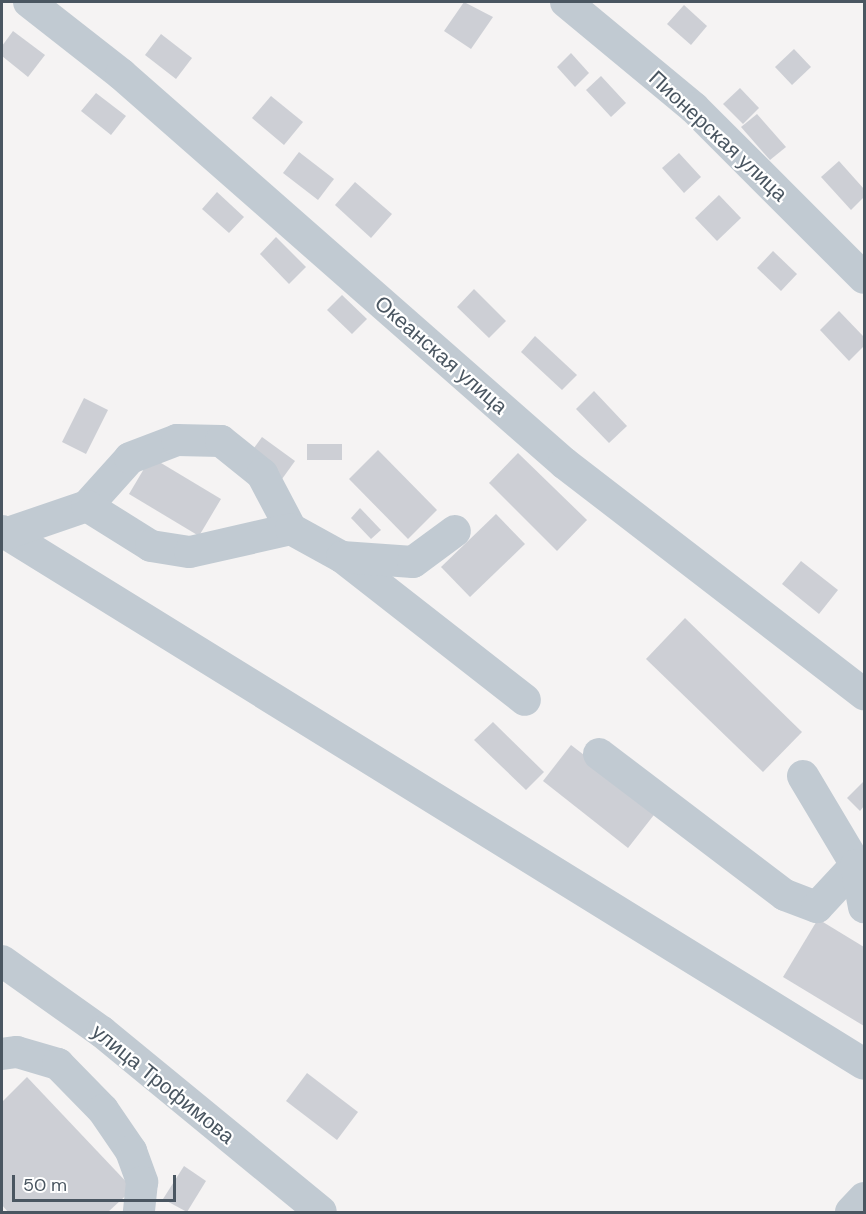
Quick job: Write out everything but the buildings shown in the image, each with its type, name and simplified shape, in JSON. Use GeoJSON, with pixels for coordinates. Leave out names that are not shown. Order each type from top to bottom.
{"type":"FeatureCollection","features":[{"type":"Feature","properties":{"kind":"street","name":"Океанская улица"},"geometry":{"type":"LineString","coordinates":[[29,2],[121,74],[564,463],[864,694]]}},
{"type":"Feature","properties":{"kind":"street","name":"Пионерская улица"},"geometry":{"type":"LineString","coordinates":[[566,2],[694,108],[864,278]]}},
{"type":"Feature","properties":{"kind":"street"},"geometry":{"type":"LineString","coordinates":[[3,532],[87,506],[130,458],[177,440],[221,441],[262,474],[291,529],[342,557],[525,700]]}},
{"type":"Feature","properties":{"kind":"street"},"geometry":{"type":"LineString","coordinates":[[87,506],[151,546],[190,552],[291,529]]}},
{"type":"Feature","properties":{"kind":"street"},"geometry":{"type":"LineString","coordinates":[[342,557],[413,562],[455,531]]}},
{"type":"Feature","properties":{"kind":"street"},"geometry":{"type":"LineString","coordinates":[[3,532],[702,960],[864,1064]]}},
{"type":"Feature","properties":{"kind":"street"},"geometry":{"type":"LineString","coordinates":[[599,754],[786,895],[817,907],[856,865]]}},
{"type":"Feature","properties":{"kind":"street"},"geometry":{"type":"LineString","coordinates":[[803,776],[856,865],[864,907]]}},
{"type":"Feature","properties":{"kind":"street","name":"улица Трофимова"},"geometry":{"type":"LineString","coordinates":[[2,960],[102,1032],[321,1212]]}},
{"type":"Feature","properties":{"kind":"street"},"geometry":{"type":"LineString","coordinates":[[2,1054],[17,1053],[58,1064],[103,1110],[131,1151],[142,1182],[139,1212]]}},
{"type":"Feature","properties":{"kind":"street"},"geometry":{"type":"LineString","coordinates":[[851,1212],[864,1198]]}}]}
